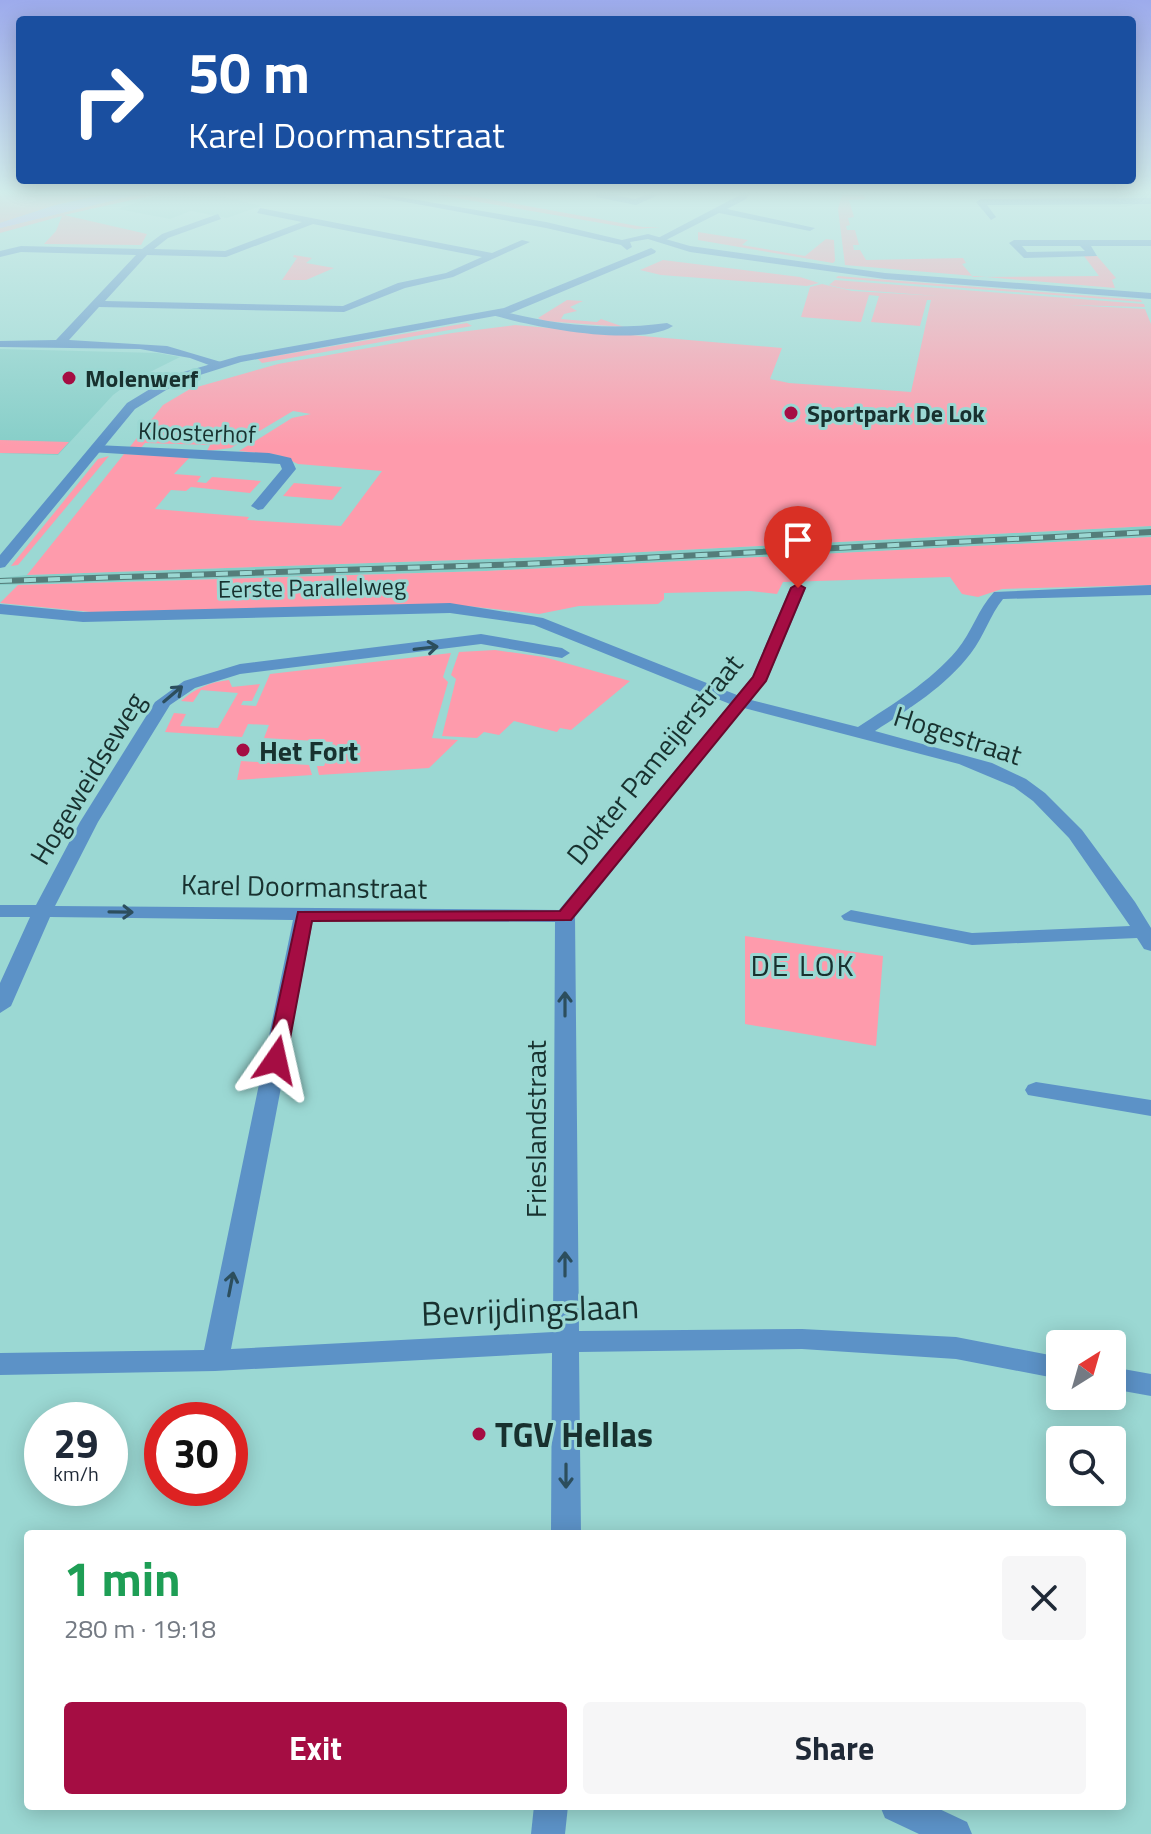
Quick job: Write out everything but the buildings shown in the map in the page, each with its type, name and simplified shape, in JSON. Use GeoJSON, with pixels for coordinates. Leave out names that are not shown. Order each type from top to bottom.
{"type":"FeatureCollection","features":[{"type":"Feature","properties":{"kind":"street"},"geometry":{"type":"LineString","coordinates":[[58,345],[122,277]]}},
{"type":"Feature","properties":{"kind":"street"},"geometry":{"type":"LineString","coordinates":[[98,304],[180,306],[181,314],[259,316],[273,308],[344,309],[402,285],[442,277]]}},
{"type":"Feature","properties":{"kind":"street"},"geometry":{"type":"LineString","coordinates":[[569,283],[579,277]]}},
{"type":"Feature","properties":{"kind":"street"},"geometry":{"type":"LineString","coordinates":[[0,564],[139,400],[177,378],[217,364],[497,313],[524,305],[585,277]]}},
{"type":"Feature","properties":{"kind":"street"},"geometry":{"type":"LineString","coordinates":[[863,277],[1151,298]]}},
{"type":"Feature","properties":{"kind":"street"},"geometry":{"type":"LineString","coordinates":[[497,313],[534,324],[563,327],[630,332],[667,326]]}},
{"type":"Feature","properties":{"kind":"street"},"geometry":{"type":"LineString","coordinates":[[0,344],[164,348],[199,356],[217,364]]}},
{"type":"Feature","properties":{"kind":"street","name":"Kloosterhof"},"geometry":{"type":"LineString","coordinates":[[96,449],[269,457],[286,461],[289,469],[258,506]]}},
{"type":"Feature","properties":{"kind":"street","name":"Dokter Pameijerstraat"},"geometry":{"type":"LineString","coordinates":[[565,916],[760,678],[798,588]]}},
{"type":"Feature","properties":{"kind":"street"},"geometry":{"type":"LineString","coordinates":[[739,702],[861,733],[933,683],[965,651],[988,606],[999,595],[1151,590]]}},
{"type":"Feature","properties":{"kind":"street","name":"Eerste Parallelweg"},"geometry":{"type":"LineString","coordinates":[[0,609],[83,617],[450,608],[505,614],[537,621],[739,702]]}},
{"type":"Feature","properties":{"kind":"street"},"geometry":{"type":"LineString","coordinates":[[481,639],[505,614]]}},
{"type":"Feature","properties":{"kind":"street","name":"Hogeweidseweg"},"geometry":{"type":"LineString","coordinates":[[0,1006],[43,910],[89,822],[163,702],[180,686],[240,669],[481,639],[562,653]]}},
{"type":"Feature","properties":{"kind":"street","name":"Hogestraat"},"geometry":{"type":"LineString","coordinates":[[861,733],[997,772],[1018,781],[1067,822],[1147,938]]}},
{"type":"Feature","properties":{"kind":"street","name":"Karel Doormanstraat"},"geometry":{"type":"LineString","coordinates":[[0,911],[565,916]]}},
{"type":"Feature","properties":{"kind":"street"},"geometry":{"type":"LineString","coordinates":[[215,1360],[304,915]]}},
{"type":"Feature","properties":{"kind":"street","name":"Frieslandstraat"},"geometry":{"type":"LineString","coordinates":[[565,916],[566,1530]]}},
{"type":"Feature","properties":{"kind":"street"},"geometry":{"type":"LineString","coordinates":[[851,916],[972,939],[1147,938]]}},
{"type":"Feature","properties":{"kind":"street"},"geometry":{"type":"LineString","coordinates":[[1036,1090],[1151,1108]]}},
{"type":"Feature","properties":{"kind":"street","name":"Bevrijdingslaan"},"geometry":{"type":"LineString","coordinates":[[0,1364],[215,1360],[565,1342],[802,1339],[956,1348],[1046,1365]]}},
{"type":"Feature","properties":{"kind":"street"},"geometry":{"type":"LineString","coordinates":[[1126,1381],[1151,1385]]}},
{"type":"Feature","properties":{"kind":"street"},"geometry":{"type":"LineString","coordinates":[[548,1834],[551,1810]]}},
{"type":"Feature","properties":{"kind":"street"},"geometry":{"type":"LineString","coordinates":[[905,1810],[955,1834]]}},
{"type":"Feature","properties":{"kind":"shaded area"},"geometry":{"type":"Polygon","coordinates":[[[284,277],[314,277],[306,280],[282,280],[284,277]]]}},
{"type":"Feature","properties":{"kind":"shaded area"},"geometry":{"type":"Polygon","coordinates":[[[682,277],[797,277],[819,283],[807,286],[682,277]]]}},
{"type":"Feature","properties":{"kind":"shaded area"},"geometry":{"type":"Polygon","coordinates":[[[845,277],[1142,302],[836,278],[845,277]]]}},
{"type":"Feature","properties":{"kind":"shaded area"},"geometry":{"type":"Polygon","coordinates":[[[985,277],[1115,277],[1112,280],[1115,288],[985,277]]]}},
{"type":"Feature","properties":{"kind":"shaded area","name":"Sportpark De Lok"},"geometry":{"type":"Polygon","coordinates":[[[835,280],[1144,304],[1145,307],[1069,305],[1145,309],[1151,324],[1151,526],[545,557],[27,575],[124,454],[190,457],[174,474],[201,476],[197,482],[206,483],[212,477],[261,481],[250,493],[191,487],[186,491],[171,490],[155,509],[249,517],[247,520],[341,526],[382,471],[298,464],[279,455],[239,451],[292,418],[311,414],[293,411],[231,448],[207,451],[210,445],[145,443],[141,448],[129,448],[163,405],[190,389],[278,364],[515,325],[782,348],[770,379],[911,392],[931,300],[927,300],[920,326],[871,322],[879,296],[869,295],[861,322],[801,317],[810,287],[822,284],[852,291],[938,296],[829,285],[835,280]]]}},
{"type":"Feature","properties":{"kind":"shaded area"},"geometry":{"type":"Polygon","coordinates":[[[567,300],[583,301],[570,307],[577,311],[564,314],[561,319],[597,322],[601,319],[624,327],[538,318],[567,300]]]}},
{"type":"Feature","properties":{"kind":"shaded area"},"geometry":{"type":"Polygon","coordinates":[[[467,323],[472,326],[262,363],[258,359],[467,323]]]}},
{"type":"Feature","properties":{"kind":"shaded area","name":"Molenwerf"},"geometry":{"type":"Polygon","coordinates":[[[0,349],[158,353],[180,357],[132,381],[113,395],[58,455],[0,453],[0,349]]]}},
{"type":"Feature","properties":{"kind":"shaded area"},"geometry":{"type":"Polygon","coordinates":[[[0,440],[69,442],[58,454],[0,453],[0,440]]]}},
{"type":"Feature","properties":{"kind":"shaded area"},"geometry":{"type":"Polygon","coordinates":[[[109,456],[18,565],[11,566],[98,459],[109,456]]]}},
{"type":"Feature","properties":{"kind":"shaded area"},"geometry":{"type":"Polygon","coordinates":[[[294,483],[342,487],[332,500],[283,496],[294,483]]]}},
{"type":"Feature","properties":{"kind":"shaded area"},"geometry":{"type":"Polygon","coordinates":[[[1151,526],[1151,537],[823,554],[486,571],[0,585],[0,578],[27,575],[545,557],[1151,526]]]}},
{"type":"Feature","properties":{"kind":"shaded area"},"geometry":{"type":"Polygon","coordinates":[[[1151,537],[1151,585],[1002,589],[978,597],[962,594],[950,577],[783,582],[777,594],[750,591],[664,593],[664,599],[658,604],[579,606],[539,614],[467,606],[91,612],[0,603],[18,585],[486,571],[1151,537]]]}},
{"type":"Feature","properties":{"kind":"shaded area"},"geometry":{"type":"Polygon","coordinates":[[[495,650],[544,657],[630,681],[571,730],[560,728],[557,732],[514,721],[499,735],[484,732],[477,738],[442,736],[456,679],[451,675],[459,652],[495,650]]]}},
{"type":"Feature","properties":{"kind":"shaded area"},"geometry":{"type":"Polygon","coordinates":[[[451,653],[443,677],[448,682],[432,738],[458,740],[429,768],[319,775],[317,766],[324,766],[333,742],[264,738],[269,725],[248,724],[242,737],[165,732],[174,713],[186,714],[180,726],[218,728],[238,693],[201,690],[193,702],[181,701],[198,689],[216,682],[229,680],[232,687],[260,684],[252,701],[243,701],[241,705],[256,706],[270,674],[451,653]]]}},
{"type":"Feature","properties":{"kind":"shaded area"},"geometry":{"type":"Polygon","coordinates":[[[241,761],[309,765],[312,775],[237,780],[241,761]]]}},
{"type":"Feature","properties":{"kind":"shaded area"},"geometry":{"type":"Polygon","coordinates":[[[745,936],[883,956],[876,1046],[745,1024],[745,936]]]}},
{"type":"Feature","properties":{"kind":"railway"},"geometry":{"type":"LineString","coordinates":[[0,581],[524,564],[1151,532]]}},
{"type":"Feature","properties":{"kind":"place","name":"Molenwerf"},"geometry":{"type":"Point","coordinates":[69,378]}},
{"type":"Feature","properties":{"kind":"place","name":"Sportpark De Lok"},"geometry":{"type":"Point","coordinates":[791,413]}},
{"type":"Feature","properties":{"kind":"place","name":"Het Fort"},"geometry":{"type":"Point","coordinates":[243,750]}},
{"type":"Feature","properties":{"kind":"place","name":"TGV Hellas"},"geometry":{"type":"Point","coordinates":[479,1434]}},
{"type":"Feature","properties":{"kind":"district","name":"DE LOK"},"geometry":{"type":"Point","coordinates":[803,965]}},
{"type":"Feature","properties":{"kind":"route"},"geometry":{"type":"LineString","coordinates":[[276,1060],[304,915],[565,916],[760,678],[798,588]]}}]}
